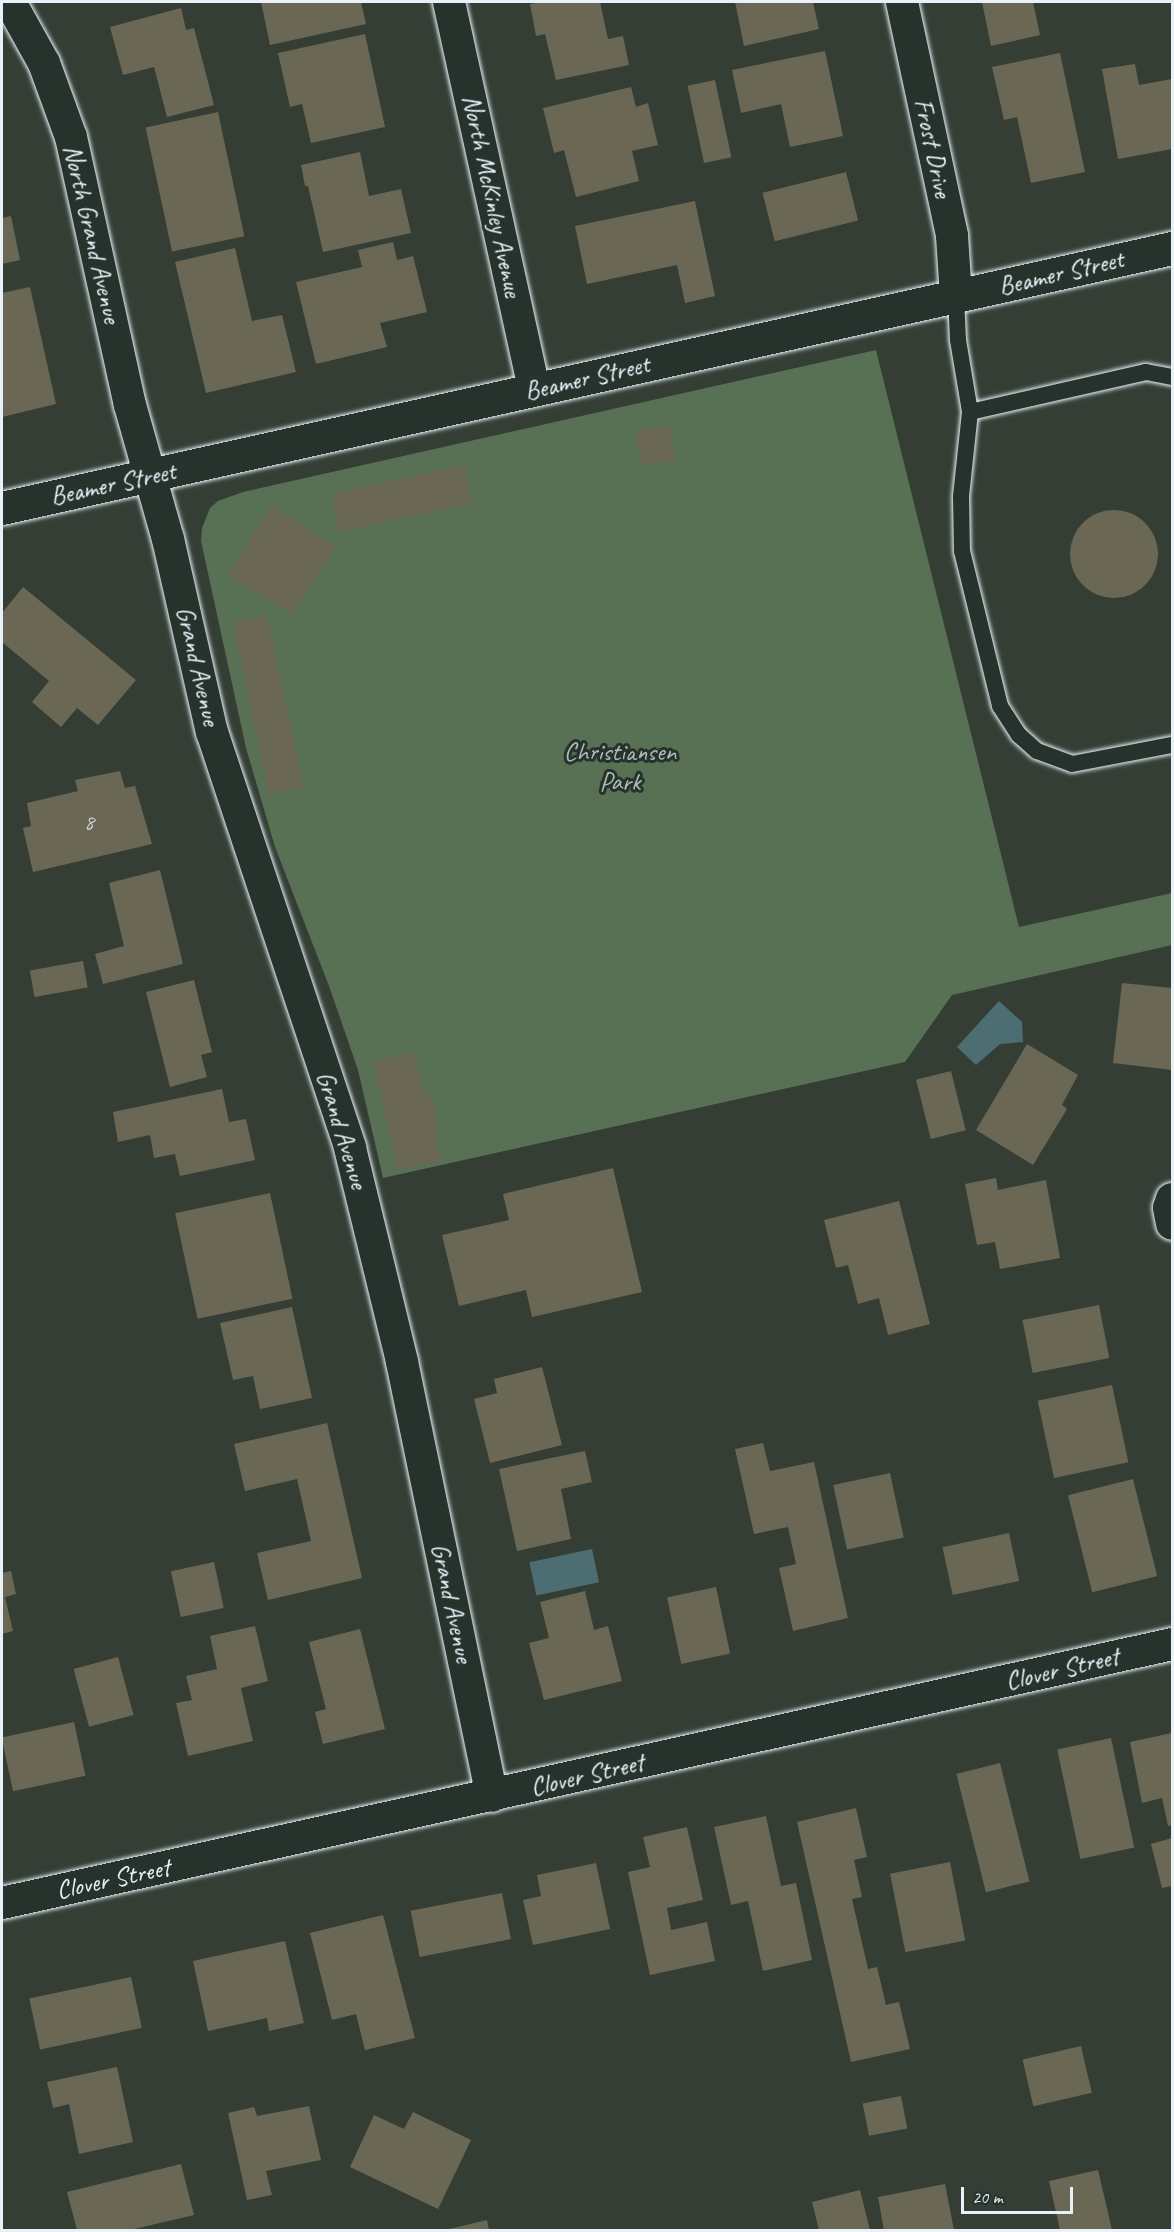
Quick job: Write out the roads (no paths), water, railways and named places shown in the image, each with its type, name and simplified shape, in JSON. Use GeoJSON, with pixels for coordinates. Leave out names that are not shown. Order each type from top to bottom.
{"type":"FeatureCollection","features":[{"type":"Feature","properties":{"kind":"street","name":"North Grand Avenue"},"geometry":{"type":"LineString","coordinates":[[10,2],[44,63],[71,137],[130,405],[152,475]]}},
{"type":"Feature","properties":{"kind":"street","name":"North McKinley Avenue"},"geometry":{"type":"LineString","coordinates":[[449,2],[534,390]]}},
{"type":"Feature","properties":{"kind":"street","name":"Frost Drive"},"geometry":{"type":"LineString","coordinates":[[902,2],[952,236],[956,296]]}},
{"type":"Feature","properties":{"kind":"street","name":"Beamer Street"},"geometry":{"type":"LineString","coordinates":[[2,508],[1173,248]]}},
{"type":"Feature","properties":{"kind":"street","name":"Grand Avenue"},"geometry":{"type":"LineString","coordinates":[[152,475],[212,732],[350,1148],[402,1362],[492,1796]]}},
{"type":"Feature","properties":{"kind":"street"},"geometry":{"type":"LineString","coordinates":[[1173,1199],[1169,1208],[1173,1224]]}},
{"type":"Feature","properties":{"kind":"street","name":"Clover Street"},"geometry":{"type":"LineString","coordinates":[[2,1904],[1173,1644]]}},
{"type":"Feature","properties":{"kind":"lane"},"geometry":{"type":"LineString","coordinates":[[956,296],[958,340],[970,412],[961,496],[962,551],[1000,706],[1019,735],[1037,751],[1072,764],[1173,745]]}},
{"type":"Feature","properties":{"kind":"lane"},"geometry":{"type":"LineString","coordinates":[[970,412],[1146,372],[1173,377]]}},
{"type":"Feature","properties":{"kind":"water"},"geometry":{"type":"Polygon","coordinates":[[[999,1001],[1022,1022],[1023,1042],[1000,1044],[976,1065],[957,1047],[999,1001]]]}},
{"type":"Feature","properties":{"kind":"water"},"geometry":{"type":"Polygon","coordinates":[[[592,1549],[599,1582],[536,1596],[529,1562],[592,1549]]]}},
{"type":"Feature","properties":{"kind":"park label","name":"Christiansen Park"},"geometry":{"type":"Point","coordinates":[620,767]}}]}
